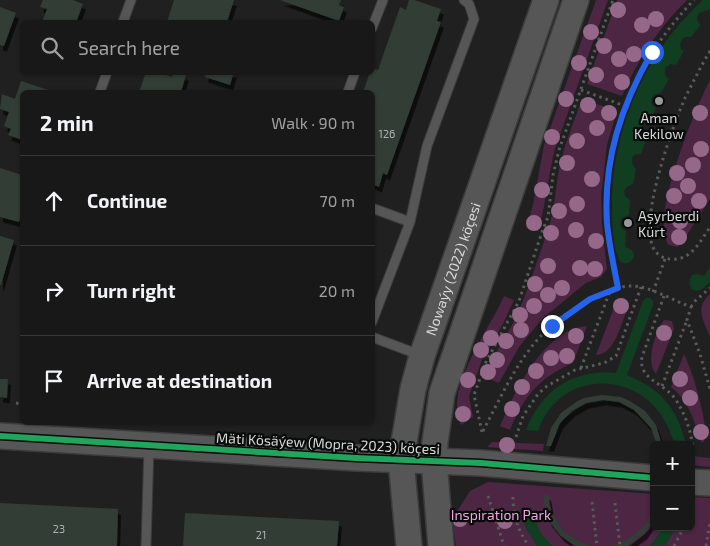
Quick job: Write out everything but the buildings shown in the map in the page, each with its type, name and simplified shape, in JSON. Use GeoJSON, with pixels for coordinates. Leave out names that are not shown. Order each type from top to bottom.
{"type":"FeatureCollection","features":[{"type":"Feature","properties":{"kind":"main road","name":"Nowaýy (2022) köçesi"},"geometry":{"type":"LineString","coordinates":[[409,546],[401,460],[412,389],[546,0]]}},
{"type":"Feature","properties":{"kind":"main road","name":"Nowaýy (2022) köçesi"},"geometry":{"type":"LineString","coordinates":[[441,546],[434,461],[442,393],[576,0]]}},
{"type":"Feature","properties":{"kind":"main road","name":"Mäti Kösäýew (Mopra, 2023) köçesi"},"geometry":{"type":"LineString","coordinates":[[16,434],[149,445],[481,463],[650,478]]}},
{"type":"Feature","properties":{"kind":"main road"},"geometry":{"type":"LineString","coordinates":[[695,482],[710,483]]}},
{"type":"Feature","properties":{"kind":"lane"},"geometry":{"type":"LineString","coordinates":[[125,20],[131,0]]}},
{"type":"Feature","properties":{"kind":"lane"},"geometry":{"type":"LineString","coordinates":[[375,20],[383,0]]}},
{"type":"Feature","properties":{"kind":"lane"},"geometry":{"type":"LineString","coordinates":[[375,314],[410,222],[427,146],[474,19],[469,4],[464,0]]}},
{"type":"Feature","properties":{"kind":"lane"},"geometry":{"type":"LineString","coordinates":[[101,90],[105,75]]}},
{"type":"Feature","properties":{"kind":"lane"},"geometry":{"type":"LineString","coordinates":[[349,90],[354,75]]}},
{"type":"Feature","properties":{"kind":"lane"},"geometry":{"type":"LineString","coordinates":[[375,209],[410,222]]}},
{"type":"Feature","properties":{"kind":"lane"},"geometry":{"type":"LineString","coordinates":[[375,338],[422,356]]}},
{"type":"Feature","properties":{"kind":"lane"},"geometry":{"type":"LineString","coordinates":[[146,546],[149,445]]}},
{"type":"Feature","properties":{"kind":"path"},"geometry":{"type":"LineString","coordinates":[[613,0],[557,156],[548,217],[518,300],[486,362],[474,395],[482,432],[514,374],[539,338],[566,314],[590,299],[618,288],[628,286],[641,287],[691,307]]}},
{"type":"Feature","properties":{"kind":"path"},"geometry":{"type":"LineString","coordinates":[[618,288],[609,238],[607,197],[610,162],[617,129],[634,83],[652,52],[665,32],[694,0]]}},
{"type":"Feature","properties":{"kind":"path"},"geometry":{"type":"LineString","coordinates":[[710,51],[685,100],[668,143],[651,210],[650,240],[655,251],[666,259],[678,260],[690,254],[710,227]]}},
{"type":"Feature","properties":{"kind":"path"},"geometry":{"type":"LineString","coordinates":[[580,90],[625,106]]}},
{"type":"Feature","properties":{"kind":"path"},"geometry":{"type":"LineString","coordinates":[[653,292],[666,259]]}},
{"type":"Feature","properties":{"kind":"path"},"geometry":{"type":"LineString","coordinates":[[516,437],[523,416],[538,394],[547,386],[563,375],[581,368],[604,363],[616,356],[641,287]]}},
{"type":"Feature","properties":{"kind":"path"},"geometry":{"type":"LineString","coordinates":[[662,386],[691,307],[694,301],[710,288]]}},
{"type":"Feature","properties":{"kind":"path"},"geometry":{"type":"LineString","coordinates":[[581,368],[610,290]]}},
{"type":"Feature","properties":{"kind":"path"},"geometry":{"type":"LineString","coordinates":[[664,296],[640,365],[646,375],[662,386],[676,400],[688,423],[691,441]]}},
{"type":"Feature","properties":{"kind":"path"},"geometry":{"type":"LineString","coordinates":[[687,320],[700,354],[710,389]]}},
{"type":"Feature","properties":{"kind":"path"},"geometry":{"type":"LineString","coordinates":[[488,496],[504,546]]}},
{"type":"Feature","properties":{"kind":"path"},"geometry":{"type":"LineString","coordinates":[[513,497],[513,508],[517,524],[529,546]]}},
{"type":"Feature","properties":{"kind":"path"},"geometry":{"type":"LineString","coordinates":[[592,502],[597,546]]}},
{"type":"Feature","properties":{"kind":"path"},"geometry":{"type":"LineString","coordinates":[[614,503],[620,546]]}},
{"type":"Feature","properties":{"kind":"path"},"geometry":{"type":"LineString","coordinates":[[706,546],[710,522]]}},
{"type":"Feature","properties":{"kind":"path"},"geometry":{"type":"LineString","coordinates":[[674,546],[682,531]]}},
{"type":"Feature","properties":{"kind":"green space"},"geometry":{"type":"Polygon","coordinates":[[[596,0],[608,0],[555,149],[538,231],[526,228],[533,205],[544,145],[596,0]]]}},
{"type":"Feature","properties":{"kind":"green space"},"geometry":{"type":"Polygon","coordinates":[[[617,0],[687,0],[667,21],[650,45],[622,96],[587,84],[617,0]]]}},
{"type":"Feature","properties":{"kind":"green space"},"geometry":{"type":"Polygon","coordinates":[[[710,80],[710,199],[681,244],[677,247],[669,245],[664,233],[669,190],[685,138],[710,80]]]}},
{"type":"Feature","properties":{"kind":"green space"},"geometry":{"type":"Polygon","coordinates":[[[582,99],[617,111],[607,145],[601,196],[607,269],[601,277],[586,283],[543,318],[519,347],[499,383],[485,377],[524,298],[550,225],[562,157],[582,99]]]}},
{"type":"Feature","properties":{"kind":"green space"},"geometry":{"type":"Polygon","coordinates":[[[710,294],[710,337],[701,310],[702,304],[710,294]]]}},
{"type":"Feature","properties":{"kind":"green space"},"geometry":{"type":"Polygon","coordinates":[[[504,296],[514,300],[503,324],[482,360],[469,396],[473,417],[461,425],[457,410],[458,394],[463,377],[470,359],[504,296]]]}},
{"type":"Feature","properties":{"kind":"green space"},"geometry":{"type":"Polygon","coordinates":[[[622,298],[628,303],[628,307],[617,336],[613,344],[603,354],[596,355],[616,302],[622,298]]]}},
{"type":"Feature","properties":{"kind":"green space"},"geometry":{"type":"Polygon","coordinates":[[[664,320],[672,321],[674,329],[656,374],[651,362],[652,347],[657,332],[664,320]]]}},
{"type":"Feature","properties":{"kind":"green space"},"geometry":{"type":"Polygon","coordinates":[[[587,326],[573,363],[551,375],[534,389],[521,407],[510,430],[500,426],[523,380],[545,350],[557,338],[572,330],[587,326]]]}},
{"type":"Feature","properties":{"kind":"green space"},"geometry":{"type":"Polygon","coordinates":[[[684,354],[695,385],[705,424],[704,442],[701,442],[692,415],[680,395],[671,387],[684,354]]]}},
{"type":"Feature","properties":{"kind":"green space"},"geometry":{"type":"Polygon","coordinates":[[[492,442],[544,444],[543,451],[487,447],[492,442]]]}},
{"type":"Feature","properties":{"kind":"green space"},"geometry":{"type":"Polygon","coordinates":[[[695,456],[710,458],[710,467],[695,465],[695,456]]]}},
{"type":"Feature","properties":{"kind":"green space","name":"Inspiration Park"},"geometry":{"type":"Polygon","coordinates":[[[488,482],[650,494],[650,531],[695,531],[695,497],[710,498],[710,546],[456,546],[453,525],[456,513],[470,491],[488,482]]]}},
{"type":"Feature","properties":{"kind":"shaded area"},"geometry":{"type":"Polygon","coordinates":[[[703,0],[710,0],[710,9],[699,13],[697,17],[698,23],[701,24],[691,37],[686,37],[682,40],[681,49],[684,51],[676,65],[671,64],[666,67],[665,73],[669,79],[661,93],[655,95],[651,100],[652,105],[656,108],[650,123],[642,126],[642,134],[646,139],[641,154],[635,155],[632,159],[636,169],[633,184],[624,191],[625,196],[630,200],[629,215],[622,218],[620,223],[621,228],[626,231],[625,247],[634,253],[634,257],[628,263],[621,262],[615,244],[612,196],[620,141],[628,115],[638,89],[666,41],[703,0]]]}},
{"type":"Feature","properties":{"kind":"shaded area"},"geometry":{"type":"Polygon","coordinates":[[[710,267],[710,282],[700,290],[691,289],[689,283],[692,275],[704,276],[710,267]]]}},
{"type":"Feature","properties":{"kind":"shaded area"},"geometry":{"type":"Polygon","coordinates":[[[646,298],[650,298],[653,301],[653,305],[627,375],[649,386],[665,400],[677,418],[685,441],[673,440],[662,417],[647,399],[628,388],[607,384],[586,386],[566,394],[550,409],[538,431],[526,430],[541,404],[550,393],[561,385],[586,375],[616,373],[643,301],[646,298]]]}},
{"type":"Feature","properties":{"kind":"shaded area"},"geometry":{"type":"Polygon","coordinates":[[[531,508],[540,532],[552,546],[537,546],[526,529],[520,509],[531,508]]]}},
{"type":"Feature","properties":{"kind":"shaded area"},"geometry":{"type":"Polygon","coordinates":[[[661,531],[674,531],[666,545],[650,546],[661,531]]]}},
{"type":"Feature","properties":{"kind":"cycle path"},"geometry":{"type":"LineString","coordinates":[[0,436],[356,458],[481,463],[650,478]]}},
{"type":"Feature","properties":{"kind":"place","name":"Aman Kekilow"},"geometry":{"type":"Point","coordinates":[659,101]}},
{"type":"Feature","properties":{"kind":"place","name":"Aşyrberdi Kürt"},"geometry":{"type":"Point","coordinates":[628,223]}},
{"type":"Feature","properties":{"kind":"route"},"geometry":{"type":"LineString","coordinates":[[552,326],[566,314],[590,299],[618,288],[607,224],[610,162],[622,113],[634,83],[652,52]]}}]}
